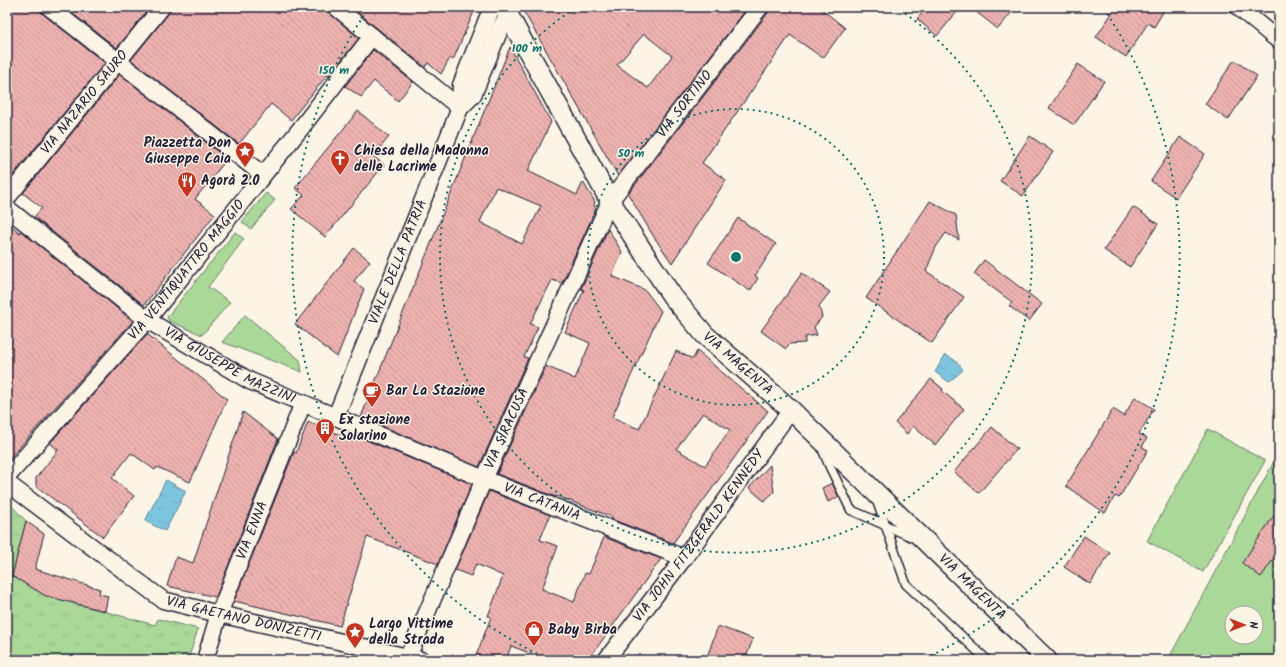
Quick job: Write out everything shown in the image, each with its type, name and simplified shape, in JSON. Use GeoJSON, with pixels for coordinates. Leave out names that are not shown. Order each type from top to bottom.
{"type":"FeatureCollection","features":[{"type":"Feature","properties":{"kind":"street"},"geometry":{"type":"LineString","coordinates":[[50,7],[263,175]]}},
{"type":"Feature","properties":{"kind":"street","name":"VIA NAZARIO SAURO"},"geometry":{"type":"LineString","coordinates":[[7,198],[162,7]]}},
{"type":"Feature","properties":{"kind":"street"},"geometry":{"type":"LineString","coordinates":[[336,7],[460,108],[473,95],[501,27],[504,9]]}},
{"type":"Feature","properties":{"kind":"street","name":"VIA SORTINO"},"geometry":{"type":"LineString","coordinates":[[610,201],[760,7]]}},
{"type":"Feature","properties":{"kind":"street"},"geometry":{"type":"LineString","coordinates":[[1238,7],[1279,41]]}},
{"type":"Feature","properties":{"kind":"street","name":"VIA MAGENTA"},"geometry":{"type":"LineString","coordinates":[[504,9],[610,201],[672,296],[705,335],[791,410],[1047,660]]}},
{"type":"Feature","properties":{"kind":"street","name":"VIA VENTIQUATTRO MAGGIO"},"geometry":{"type":"LineString","coordinates":[[7,477],[147,320],[372,36]]}},
{"type":"Feature","properties":{"kind":"street","name":"VIALE DELLA PATRIA"},"geometry":{"type":"LineString","coordinates":[[336,416],[460,108]]}},
{"type":"Feature","properties":{"kind":"street","name":"VIA SIRACUSA"},"geometry":{"type":"LineString","coordinates":[[415,658],[484,479],[610,201]]}},
{"type":"Feature","properties":{"kind":"street","name":"VIA GIUSEPPE MAZZINI"},"geometry":{"type":"LineString","coordinates":[[7,208],[147,320],[250,381],[336,416]]}},
{"type":"Feature","properties":{"kind":"street","name":"VIA ENNA"},"geometry":{"type":"LineString","coordinates":[[205,660],[219,614],[303,403]]}},
{"type":"Feature","properties":{"kind":"street","name":"VIA JOHN FITZGERALD KENNEDY"},"geometry":{"type":"LineString","coordinates":[[606,660],[684,558],[791,410]]}},
{"type":"Feature","properties":{"kind":"street","name":"VIA CATANIA"},"geometry":{"type":"LineString","coordinates":[[336,416],[484,479],[684,558]]}},
{"type":"Feature","properties":{"kind":"street","name":"VIA GAETANO DONIZETTI"},"geometry":{"type":"LineString","coordinates":[[7,483],[163,600],[415,658]]}},
{"type":"Feature","properties":{"kind":"lane"},"geometry":{"type":"LineString","coordinates":[[818,436],[829,464],[851,510],[929,545]]}},
{"type":"Feature","properties":{"kind":"lane"},"geometry":{"type":"LineString","coordinates":[[872,489],[906,584],[987,660]]}},
{"type":"Feature","properties":{"kind":"green space"},"geometry":{"type":"Polygon","coordinates":[[[266,193],[275,200],[251,229],[242,222],[266,193]]]}},
{"type":"Feature","properties":{"kind":"green space"},"geometry":{"type":"Polygon","coordinates":[[[235,232],[244,239],[208,287],[230,302],[202,335],[169,321],[167,317],[235,232]]]}},
{"type":"Feature","properties":{"kind":"green space"},"geometry":{"type":"Polygon","coordinates":[[[245,315],[300,360],[302,372],[222,342],[245,315]]]}},
{"type":"Feature","properties":{"kind":"green space"},"geometry":{"type":"Polygon","coordinates":[[[1208,429],[1265,461],[1203,572],[1147,541],[1208,429]]]}},
{"type":"Feature","properties":{"kind":"green space"},"geometry":{"type":"Polygon","coordinates":[[[1279,452],[1279,660],[1168,660],[1279,452]]]}},
{"type":"Feature","properties":{"kind":"green space"},"geometry":{"type":"Polygon","coordinates":[[[7,501],[26,521],[12,576],[47,596],[155,625],[158,619],[198,629],[188,660],[7,660],[7,501]]]}},
{"type":"Feature","properties":{"kind":"water"},"geometry":{"type":"Polygon","coordinates":[[[945,355],[955,361],[963,370],[949,382],[935,372],[945,355]]]}},
{"type":"Feature","properties":{"kind":"water"},"geometry":{"type":"Polygon","coordinates":[[[166,480],[186,491],[165,531],[145,521],[166,480]]]}},
{"type":"Feature","properties":{"kind":"building"},"geometry":{"type":"Polygon","coordinates":[[[7,7],[40,7],[40,11],[43,14],[105,63],[8,181],[7,180],[7,7]]]}},
{"type":"Feature","properties":{"kind":"building"},"geometry":{"type":"Polygon","coordinates":[[[64,7],[150,7],[117,48],[64,7]]]}},
{"type":"Feature","properties":{"kind":"building"},"geometry":{"type":"Polygon","coordinates":[[[171,7],[327,7],[330,14],[359,38],[291,120],[271,104],[239,144],[131,60],[169,13],[171,7]]]}},
{"type":"Feature","properties":{"kind":"building"},"geometry":{"type":"Polygon","coordinates":[[[351,7],[476,7],[453,60],[450,58],[441,74],[428,63],[425,67],[351,7]]]}},
{"type":"Feature","properties":{"kind":"building"},"geometry":{"type":"Polygon","coordinates":[[[521,7],[748,7],[618,176],[521,7]],[[644,34],[617,65],[648,88],[672,56],[644,34]]]}},
{"type":"Feature","properties":{"kind":"building"},"geometry":{"type":"Polygon","coordinates":[[[769,7],[819,7],[845,28],[823,58],[790,35],[702,163],[726,180],[672,263],[628,194],[768,13],[769,7]]]}},
{"type":"Feature","properties":{"kind":"building"},"geometry":{"type":"Polygon","coordinates":[[[927,7],[961,7],[937,36],[917,19],[927,7]]]}},
{"type":"Feature","properties":{"kind":"building"},"geometry":{"type":"Polygon","coordinates":[[[970,7],[1016,7],[998,29],[970,7]]]}},
{"type":"Feature","properties":{"kind":"building"},"geometry":{"type":"Polygon","coordinates":[[[1116,7],[1166,7],[1154,27],[1148,23],[1126,57],[1096,37],[1116,7]]]}},
{"type":"Feature","properties":{"kind":"building"},"geometry":{"type":"Polygon","coordinates":[[[510,47],[551,122],[528,171],[577,195],[583,182],[595,202],[594,205],[596,209],[562,283],[552,280],[530,324],[538,327],[524,357],[528,358],[479,467],[361,417],[510,47]],[[496,187],[480,222],[522,244],[541,206],[496,187]]]}},
{"type":"Feature","properties":{"kind":"building"},"geometry":{"type":"Polygon","coordinates":[[[373,50],[413,82],[398,101],[374,81],[361,97],[345,86],[373,50]]]}},
{"type":"Feature","properties":{"kind":"building"},"geometry":{"type":"Polygon","coordinates":[[[1234,60],[1257,76],[1228,120],[1205,104],[1234,60]]]}},
{"type":"Feature","properties":{"kind":"building"},"geometry":{"type":"Polygon","coordinates":[[[1078,64],[1104,81],[1074,125],[1049,108],[1078,64]]]}},
{"type":"Feature","properties":{"kind":"building"},"geometry":{"type":"Polygon","coordinates":[[[120,74],[227,159],[195,199],[215,214],[144,305],[34,217],[42,208],[23,193],[120,74]]]}},
{"type":"Feature","properties":{"kind":"building","name":"Chiesa della Madonna delle Lacrime"},"geometry":{"type":"Polygon","coordinates":[[[358,111],[389,137],[373,156],[384,165],[325,237],[291,209],[304,195],[295,188],[358,111]]]}},
{"type":"Feature","properties":{"kind":"building"},"geometry":{"type":"Polygon","coordinates":[[[1030,136],[1053,152],[1023,196],[1000,181],[1030,136]]]}},
{"type":"Feature","properties":{"kind":"building"},"geometry":{"type":"Polygon","coordinates":[[[1180,137],[1205,154],[1176,198],[1151,181],[1180,137]]]}},
{"type":"Feature","properties":{"kind":"building"},"geometry":{"type":"Polygon","coordinates":[[[930,201],[956,215],[959,240],[946,233],[936,247],[926,271],[964,297],[932,343],[866,298],[930,201]]]}},
{"type":"Feature","properties":{"kind":"building"},"geometry":{"type":"Polygon","coordinates":[[[1133,207],[1158,224],[1130,267],[1104,250],[1133,207]]]}},
{"type":"Feature","properties":{"kind":"building"},"geometry":{"type":"Polygon","coordinates":[[[738,218],[776,244],[755,276],[758,278],[750,291],[708,263],[738,218]]]}},
{"type":"Feature","properties":{"kind":"building"},"geometry":{"type":"Polygon","coordinates":[[[7,222],[20,233],[21,231],[132,320],[132,322],[7,461],[7,222]]]}},
{"type":"Feature","properties":{"kind":"building"},"geometry":{"type":"Polygon","coordinates":[[[608,229],[622,252],[612,276],[645,290],[661,311],[612,417],[639,429],[676,351],[693,359],[697,351],[768,411],[673,543],[611,519],[612,517],[497,474],[546,366],[575,379],[590,343],[565,332],[584,290],[581,289],[608,229]],[[703,413],[676,449],[705,466],[730,430],[703,413]]]}},
{"type":"Feature","properties":{"kind":"building"},"geometry":{"type":"Polygon","coordinates":[[[354,248],[370,261],[354,281],[364,289],[337,357],[295,324],[354,248]]]}},
{"type":"Feature","properties":{"kind":"building"},"geometry":{"type":"Polygon","coordinates":[[[984,260],[1042,304],[1029,321],[1009,306],[1012,302],[974,274],[984,260]]]}},
{"type":"Feature","properties":{"kind":"building"},"geometry":{"type":"Polygon","coordinates":[[[802,273],[830,292],[819,306],[822,317],[814,327],[817,335],[805,337],[805,343],[789,344],[786,349],[761,331],[802,273]]]}},
{"type":"Feature","properties":{"kind":"building"},"geometry":{"type":"Polygon","coordinates":[[[147,334],[227,399],[190,482],[157,467],[155,470],[131,453],[112,478],[134,496],[103,537],[36,486],[36,478],[58,450],[50,443],[147,334]]]}},
{"type":"Feature","properties":{"kind":"building"},"geometry":{"type":"Polygon","coordinates":[[[931,379],[943,389],[942,391],[964,409],[935,445],[913,426],[907,434],[895,423],[931,379]]]}},
{"type":"Feature","properties":{"kind":"building"},"geometry":{"type":"Polygon","coordinates":[[[1135,397],[1154,409],[1139,434],[1147,438],[1142,447],[1148,450],[1119,498],[1115,496],[1105,513],[1066,486],[1113,409],[1124,416],[1135,397]]]}},
{"type":"Feature","properties":{"kind":"building"},"geometry":{"type":"Polygon","coordinates":[[[243,412],[278,439],[216,597],[167,586],[176,557],[193,563],[243,412]]]}},
{"type":"Feature","properties":{"kind":"building"},"geometry":{"type":"Polygon","coordinates":[[[308,422],[353,440],[354,435],[472,484],[438,564],[367,537],[340,626],[234,601],[294,452],[296,453],[308,422]]]}},
{"type":"Feature","properties":{"kind":"building"},"geometry":{"type":"Polygon","coordinates":[[[992,427],[1017,449],[979,493],[954,472],[992,427]]]}},
{"type":"Feature","properties":{"kind":"building"},"geometry":{"type":"Polygon","coordinates":[[[770,465],[774,492],[764,501],[749,488],[770,465]]]}},
{"type":"Feature","properties":{"kind":"building"},"geometry":{"type":"Polygon","coordinates":[[[832,483],[839,497],[828,502],[822,488],[832,483]]]}},
{"type":"Feature","properties":{"kind":"building"},"geometry":{"type":"Polygon","coordinates":[[[489,491],[550,515],[540,540],[558,546],[542,589],[574,602],[585,573],[589,574],[604,537],[661,559],[588,660],[548,660],[511,646],[506,660],[487,660],[476,656],[491,617],[488,616],[503,576],[476,564],[471,576],[455,570],[489,491]]]}},
{"type":"Feature","properties":{"kind":"building"},"geometry":{"type":"Polygon","coordinates":[[[1279,508],[1279,551],[1261,577],[1242,563],[1279,508]]]}},
{"type":"Feature","properties":{"kind":"building"},"geometry":{"type":"Polygon","coordinates":[[[26,521],[44,534],[35,569],[100,589],[99,594],[108,596],[105,611],[46,596],[12,576],[26,521]]]}},
{"type":"Feature","properties":{"kind":"building"},"geometry":{"type":"Polygon","coordinates":[[[1084,536],[1110,553],[1090,584],[1064,567],[1084,536]]]}},
{"type":"Feature","properties":{"kind":"building"},"geometry":{"type":"Polygon","coordinates":[[[718,626],[753,639],[745,660],[706,660],[718,626]]]}},
{"type":"Feature","properties":{"kind":"place","name":"Piazzetta Don Giuseppe Caia"},"geometry":{"type":"Point","coordinates":[245,168]}},
{"type":"Feature","properties":{"kind":"place","name":"Chiesa della Madonna delle Lacrime"},"geometry":{"type":"Point","coordinates":[340,176]}},
{"type":"Feature","properties":{"kind":"place","name":"Agorà 2.0"},"geometry":{"type":"Point","coordinates":[187,198]}},
{"type":"Feature","properties":{"kind":"place","name":"Bar La Stazione"},"geometry":{"type":"Point","coordinates":[372,408]}},
{"type":"Feature","properties":{"kind":"place","name":"Ex stazione Solarino"},"geometry":{"type":"Point","coordinates":[325,445]}},
{"type":"Feature","properties":{"kind":"place","name":"Baby Birba"},"geometry":{"type":"Point","coordinates":[534,647]}},
{"type":"Feature","properties":{"kind":"place","name":"Largo Vittime della Strada"},"geometry":{"type":"Point","coordinates":[355,649]}}]}
